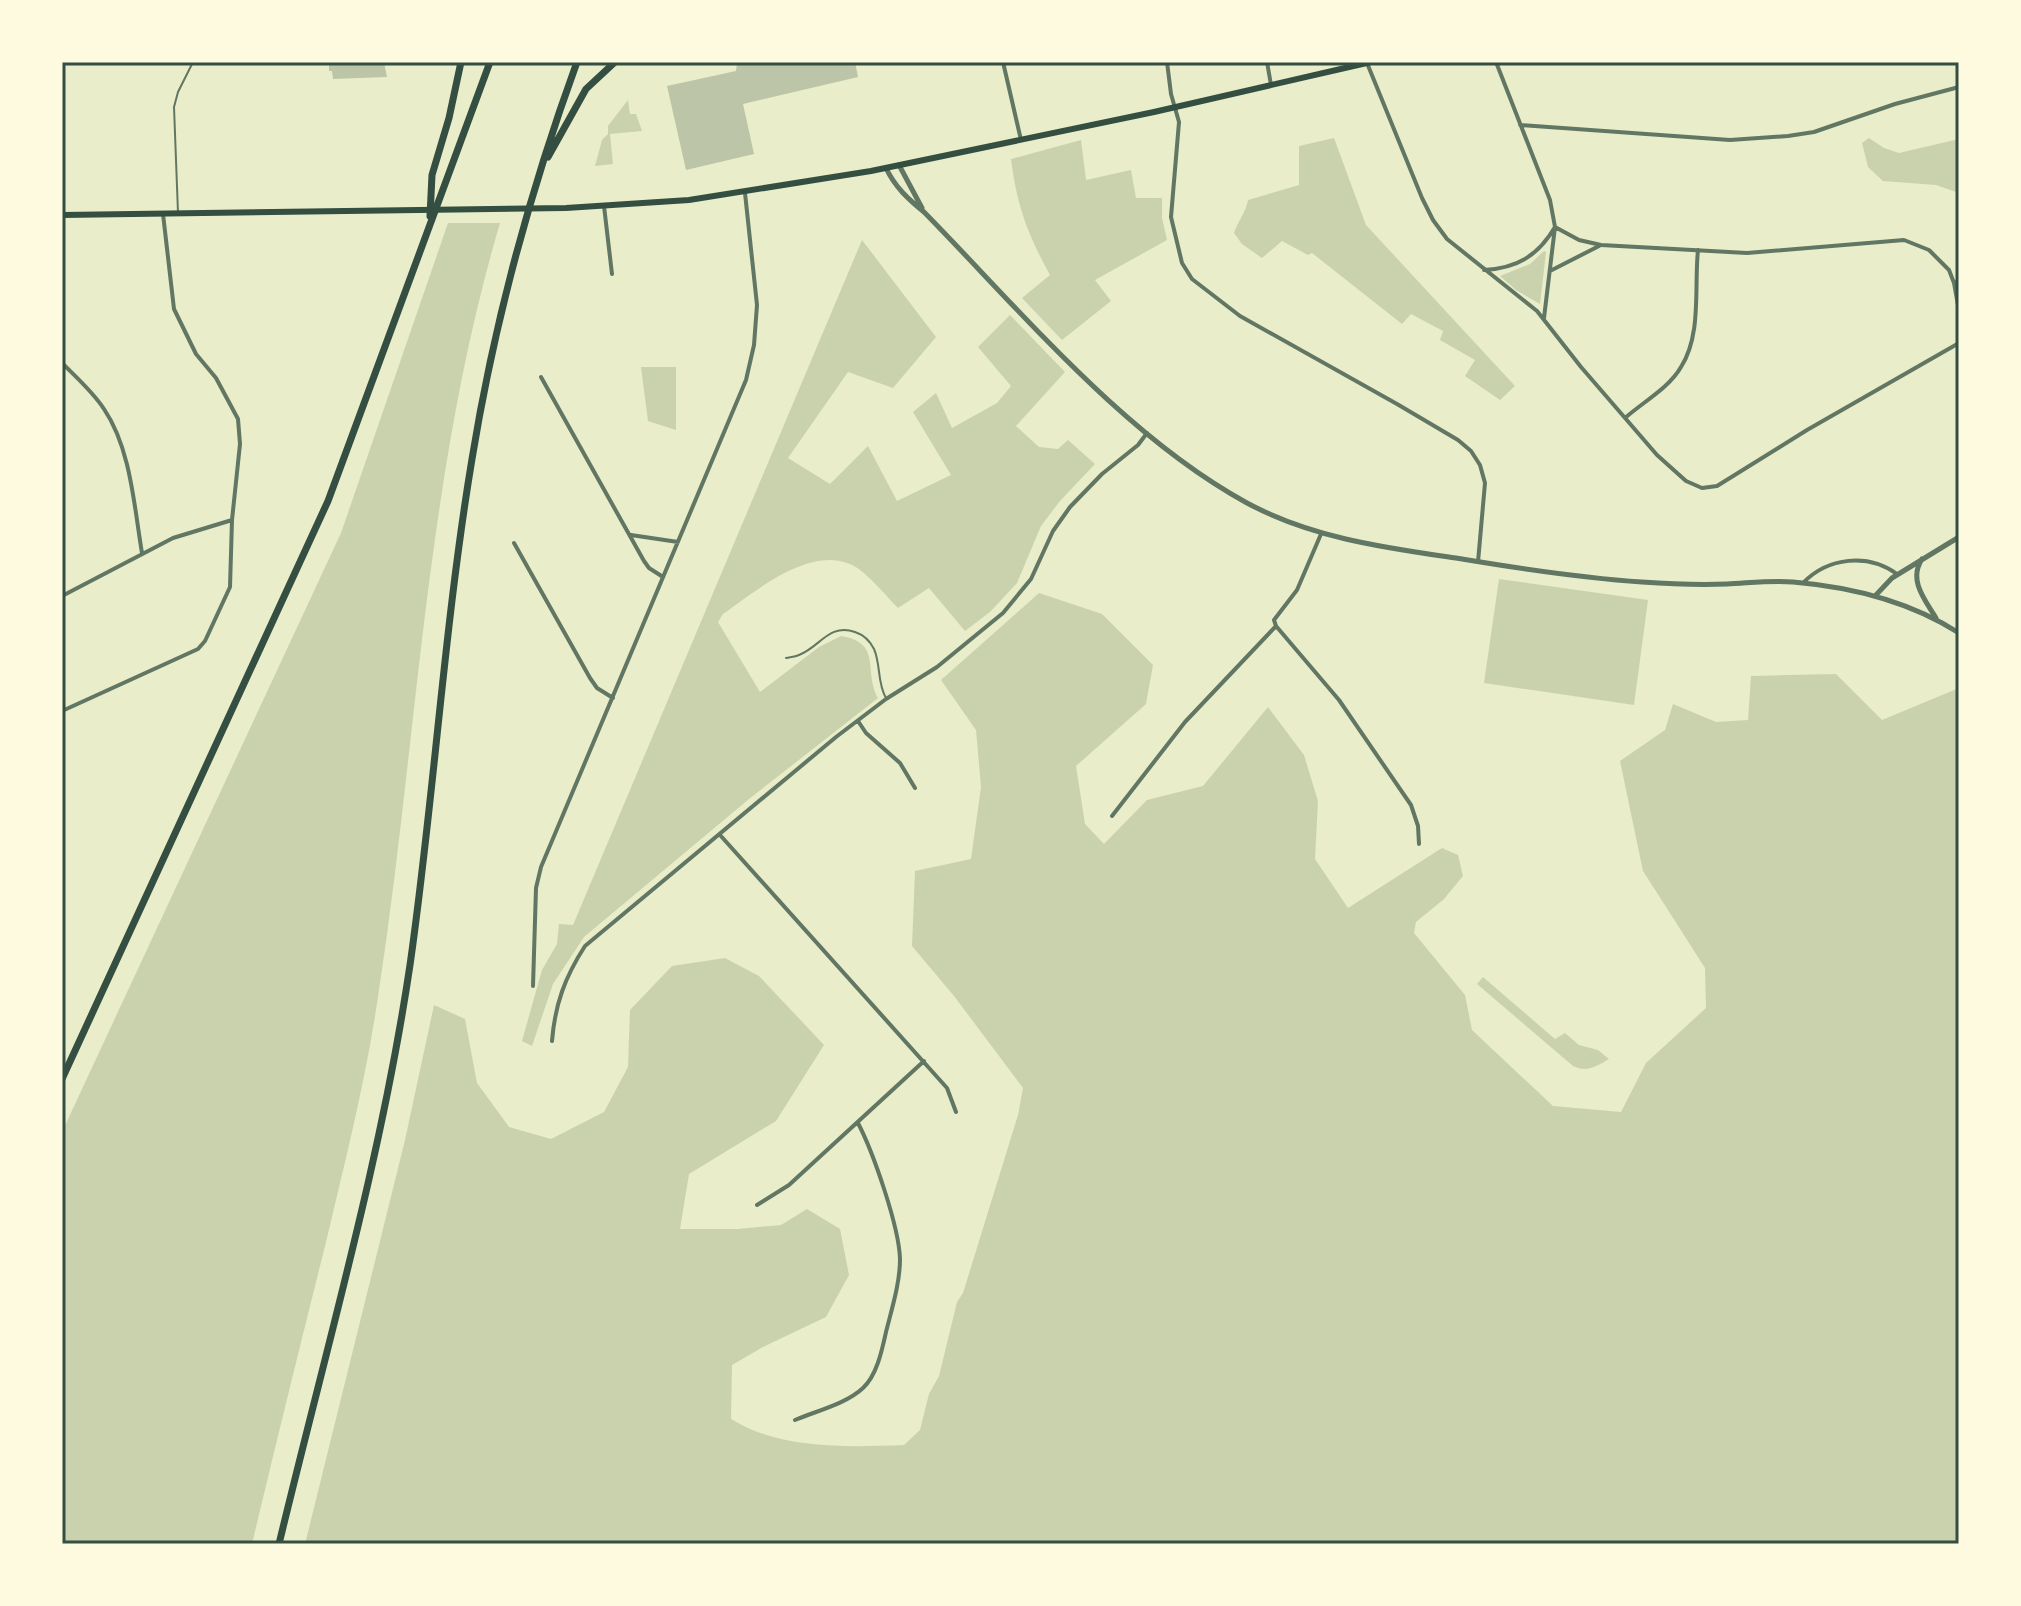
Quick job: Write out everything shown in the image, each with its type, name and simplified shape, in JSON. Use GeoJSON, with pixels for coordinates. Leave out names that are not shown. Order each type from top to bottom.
{"type":"FeatureCollection","features":[{"type":"Feature","properties":{"kind":"highway"},"geometry":{"type":"LineString","coordinates":[[429,228],[432,175],[461,62]]}},
{"type":"Feature","properties":{"kind":"highway"},"geometry":{"type":"LineString","coordinates":[[62,1079],[321,517],[490,62]]}},
{"type":"Feature","properties":{"kind":"highway"},"geometry":{"type":"LineString","coordinates":[[279,1544],[392,1067],[413,941],[474,447],[506,293],[542,166],[577,62]]}},
{"type":"Feature","properties":{"kind":"highway"},"geometry":{"type":"LineString","coordinates":[[542,166],[586,89],[615,62]]}},
{"type":"Feature","properties":{"kind":"main road"},"geometry":{"type":"LineString","coordinates":[[62,215],[566,208],[745,193],[1021,140],[1369,62]]}},
{"type":"Feature","properties":{"kind":"street"},"geometry":{"type":"LineString","coordinates":[[1003,62],[1021,140]]}},
{"type":"Feature","properties":{"kind":"street"},"geometry":{"type":"LineString","coordinates":[[1167,62],[1179,122],[1171,217],[1182,263],[1192,279],[1240,316],[1397,404],[1471,451],[1480,465],[1485,483],[1478,562]]}},
{"type":"Feature","properties":{"kind":"street"},"geometry":{"type":"LineString","coordinates":[[1267,62],[1271,85]]}},
{"type":"Feature","properties":{"kind":"street"},"geometry":{"type":"LineString","coordinates":[[1369,62],[1433,220],[1455,247],[1544,318],[1581,367],[1657,455],[1686,481],[1702,488],[1717,486],[1807,430],[1959,343]]}},
{"type":"Feature","properties":{"kind":"street"},"geometry":{"type":"LineString","coordinates":[[1496,62],[1550,200],[1555,227],[1544,318]]}},
{"type":"Feature","properties":{"kind":"street"},"geometry":{"type":"LineString","coordinates":[[1520,125],[1730,140],[1788,136],[1814,132],[1895,104],[1959,87]]}},
{"type":"Feature","properties":{"kind":"street"},"geometry":{"type":"LineString","coordinates":[[899,165],[924,212]]}},
{"type":"Feature","properties":{"kind":"street"},"geometry":{"type":"LineString","coordinates":[[886,168],[906,197],[1065,358],[1147,433],[1202,474],[1245,502],[1279,519],[1321,534],[1371,545],[1630,581],[1803,583],[1875,596],[1937,619],[1959,633]]}},
{"type":"Feature","properties":{"kind":"street"},"geometry":{"type":"LineString","coordinates":[[533,986],[536,888],[541,867],[746,380],[754,345],[756,286],[745,193]]}},
{"type":"Feature","properties":{"kind":"street"},"geometry":{"type":"LineString","coordinates":[[604,206],[612,274]]}},
{"type":"Feature","properties":{"kind":"street"},"geometry":{"type":"LineString","coordinates":[[62,711],[198,649],[205,641],[230,587],[232,520],[240,444],[238,419],[216,378],[196,354],[174,309],[163,214]]}},
{"type":"Feature","properties":{"kind":"street"},"geometry":{"type":"LineString","coordinates":[[1484,270],[1502,269],[1527,260],[1543,245],[1555,227]]}},
{"type":"Feature","properties":{"kind":"street"},"geometry":{"type":"LineString","coordinates":[[1555,227],[1579,240],[1601,245],[1747,253],[1791,251],[1874,240],[1904,240],[1929,250],[1949,270],[1956,282],[1959,311]]}},
{"type":"Feature","properties":{"kind":"street"},"geometry":{"type":"LineString","coordinates":[[1549,271],[1601,245]]}},
{"type":"Feature","properties":{"kind":"street"},"geometry":{"type":"LineString","coordinates":[[1625,418],[1681,368],[1690,347],[1696,311],[1698,250]]}},
{"type":"Feature","properties":{"kind":"street"},"geometry":{"type":"LineString","coordinates":[[62,363],[104,407],[113,425],[125,459],[142,553]]}},
{"type":"Feature","properties":{"kind":"street"},"geometry":{"type":"LineString","coordinates":[[541,377],[649,568],[663,577]]}},
{"type":"Feature","properties":{"kind":"street"},"geometry":{"type":"LineString","coordinates":[[552,1041],[555,1010],[561,991],[585,946],[858,720],[937,667],[1009,608],[1031,579],[1053,531],[1070,507],[1102,474],[1138,445],[1147,433]]}},
{"type":"Feature","properties":{"kind":"street"},"geometry":{"type":"LineString","coordinates":[[62,595],[173,538],[232,520]]}},
{"type":"Feature","properties":{"kind":"street"},"geometry":{"type":"LineString","coordinates":[[1321,534],[1297,590],[1274,620],[1339,700],[1411,805],[1418,826],[1419,844]]}},
{"type":"Feature","properties":{"kind":"street"},"geometry":{"type":"LineString","coordinates":[[631,535],[678,542]]}},
{"type":"Feature","properties":{"kind":"street"},"geometry":{"type":"LineString","coordinates":[[1875,596],[1897,574],[1959,537]]}},
{"type":"Feature","properties":{"kind":"street"},"geometry":{"type":"LineString","coordinates":[[514,543],[590,678],[597,688],[613,698]]}},
{"type":"Feature","properties":{"kind":"street"},"geometry":{"type":"LineString","coordinates":[[1924,556],[1916,571],[1917,582],[1937,619]]}},
{"type":"Feature","properties":{"kind":"street"},"geometry":{"type":"LineString","coordinates":[[1803,583],[1815,570],[1857,560],[1885,565],[1897,574]]}},
{"type":"Feature","properties":{"kind":"street"},"geometry":{"type":"LineString","coordinates":[[1112,816],[1185,722],[1276,626]]}},
{"type":"Feature","properties":{"kind":"street"},"geometry":{"type":"LineString","coordinates":[[858,720],[866,733],[906,769],[915,788]]}},
{"type":"Feature","properties":{"kind":"street"},"geometry":{"type":"LineString","coordinates":[[720,834],[947,1088],[956,1112]]}},
{"type":"Feature","properties":{"kind":"street"},"geometry":{"type":"LineString","coordinates":[[757,1205],[789,1185],[924,1061]]}},
{"type":"Feature","properties":{"kind":"street"},"geometry":{"type":"LineString","coordinates":[[795,1420],[848,1398],[862,1388],[873,1374],[884,1343],[899,1275],[896,1234],[870,1146],[858,1123]]}},
{"type":"Feature","properties":{"kind":"lane"},"geometry":{"type":"LineString","coordinates":[[178,214],[174,107],[193,62]]}},
{"type":"Feature","properties":{"kind":"lane"},"geometry":{"type":"LineString","coordinates":[[786,658],[801,655],[834,631],[854,631],[862,635],[875,651],[880,687],[886,699]]}},
{"type":"Feature","properties":{"kind":"green space"},"geometry":{"type":"Polygon","coordinates":[[[628,100],[630,114],[636,114],[642,131],[610,134],[613,164],[595,166],[602,140],[608,134],[608,126],[628,100]]]}},
{"type":"Feature","properties":{"kind":"green space"},"geometry":{"type":"Polygon","coordinates":[[[1334,138],[1366,225],[1515,386],[1500,400],[1465,376],[1475,360],[1440,340],[1443,331],[1411,314],[1402,324],[1312,253],[1308,255],[1282,241],[1262,258],[1242,244],[1234,233],[1248,200],[1299,185],[1299,146],[1334,138]]]}},
{"type":"Feature","properties":{"kind":"green space"},"geometry":{"type":"Polygon","coordinates":[[[1869,138],[1899,153],[1959,139],[1959,193],[1936,185],[1883,181],[1868,167],[1862,143],[1869,138]]]}},
{"type":"Feature","properties":{"kind":"green space"},"geometry":{"type":"Polygon","coordinates":[[[1081,140],[1086,180],[1131,170],[1136,198],[1162,198],[1167,240],[1095,280],[1111,301],[1062,340],[1022,298],[1050,275],[1024,219],[1011,159],[1081,140]]]}},
{"type":"Feature","properties":{"kind":"green space"},"geometry":{"type":"Polygon","coordinates":[[[448,223],[500,223],[475,317],[439,508],[392,894],[368,1053],[356,1116],[252,1544],[62,1544],[62,1132],[341,533],[448,223]]]}},
{"type":"Feature","properties":{"kind":"green space"},"geometry":{"type":"Polygon","coordinates":[[[862,240],[936,337],[893,388],[848,372],[788,458],[830,484],[868,446],[897,501],[951,475],[913,412],[936,393],[952,428],[997,403],[1011,386],[978,347],[1010,315],[1065,372],[1016,426],[1039,447],[1058,449],[1068,440],[1095,464],[1041,526],[1017,583],[990,612],[965,631],[929,588],[898,608],[858,568],[836,560],[819,561],[784,573],[723,614],[718,622],[760,692],[819,647],[841,636],[854,640],[867,652],[878,698],[749,799],[584,937],[553,984],[532,1046],[522,1041],[542,970],[557,944],[559,924],[573,925],[862,240]]]}},
{"type":"Feature","properties":{"kind":"green space"},"geometry":{"type":"Polygon","coordinates":[[[1544,251],[1540,304],[1500,276],[1530,264],[1544,251]]]}},
{"type":"Feature","properties":{"kind":"green space"},"geometry":{"type":"Polygon","coordinates":[[[641,367],[676,367],[676,430],[648,421],[641,367]]]}},
{"type":"Feature","properties":{"kind":"green space"},"geometry":{"type":"Polygon","coordinates":[[[1499,579],[1648,600],[1634,705],[1484,683],[1499,579]]]}},
{"type":"Feature","properties":{"kind":"green space"},"geometry":{"type":"Polygon","coordinates":[[[1039,593],[1102,614],[1153,665],[1146,704],[1076,766],[1085,824],[1104,844],[1147,800],[1203,786],[1268,707],[1304,755],[1318,801],[1315,859],[1348,908],[1442,848],[1458,855],[1463,876],[1444,899],[1416,922],[1414,933],[1465,995],[1472,1030],[1553,1106],[1621,1112],[1646,1063],[1706,1008],[1705,968],[1643,871],[1620,761],[1665,730],[1673,704],[1716,722],[1748,720],[1751,676],[1836,674],[1882,720],[1959,688],[1959,1544],[305,1544],[405,1140],[434,1005],[465,1019],[477,1083],[509,1127],[551,1139],[604,1112],[628,1067],[630,1010],[672,966],[725,958],[759,976],[824,1045],[776,1121],[689,1174],[680,1229],[781,1225],[807,1209],[840,1229],[849,1275],[826,1317],[732,1365],[731,1419],[771,1436],[837,1446],[904,1445],[920,1430],[929,1394],[939,1376],[957,1302],[963,1293],[1018,1115],[1023,1088],[912,946],[915,871],[971,859],[981,787],[976,730],[941,680],[1039,593]]]}},
{"type":"Feature","properties":{"kind":"green space"},"geometry":{"type":"Polygon","coordinates":[[[1483,977],[1555,1039],[1565,1033],[1579,1045],[1598,1050],[1609,1059],[1587,1069],[1573,1066],[1477,984],[1483,977]]]}},
{"type":"Feature","properties":{"kind":"building"},"geometry":{"type":"Polygon","coordinates":[[[384,62],[387,77],[333,79],[332,71],[329,71],[329,63],[384,62]]]}},
{"type":"Feature","properties":{"kind":"building"},"geometry":{"type":"Polygon","coordinates":[[[855,62],[858,77],[743,104],[754,154],[686,170],[667,86],[736,71],[737,63],[855,62]]]}}]}
